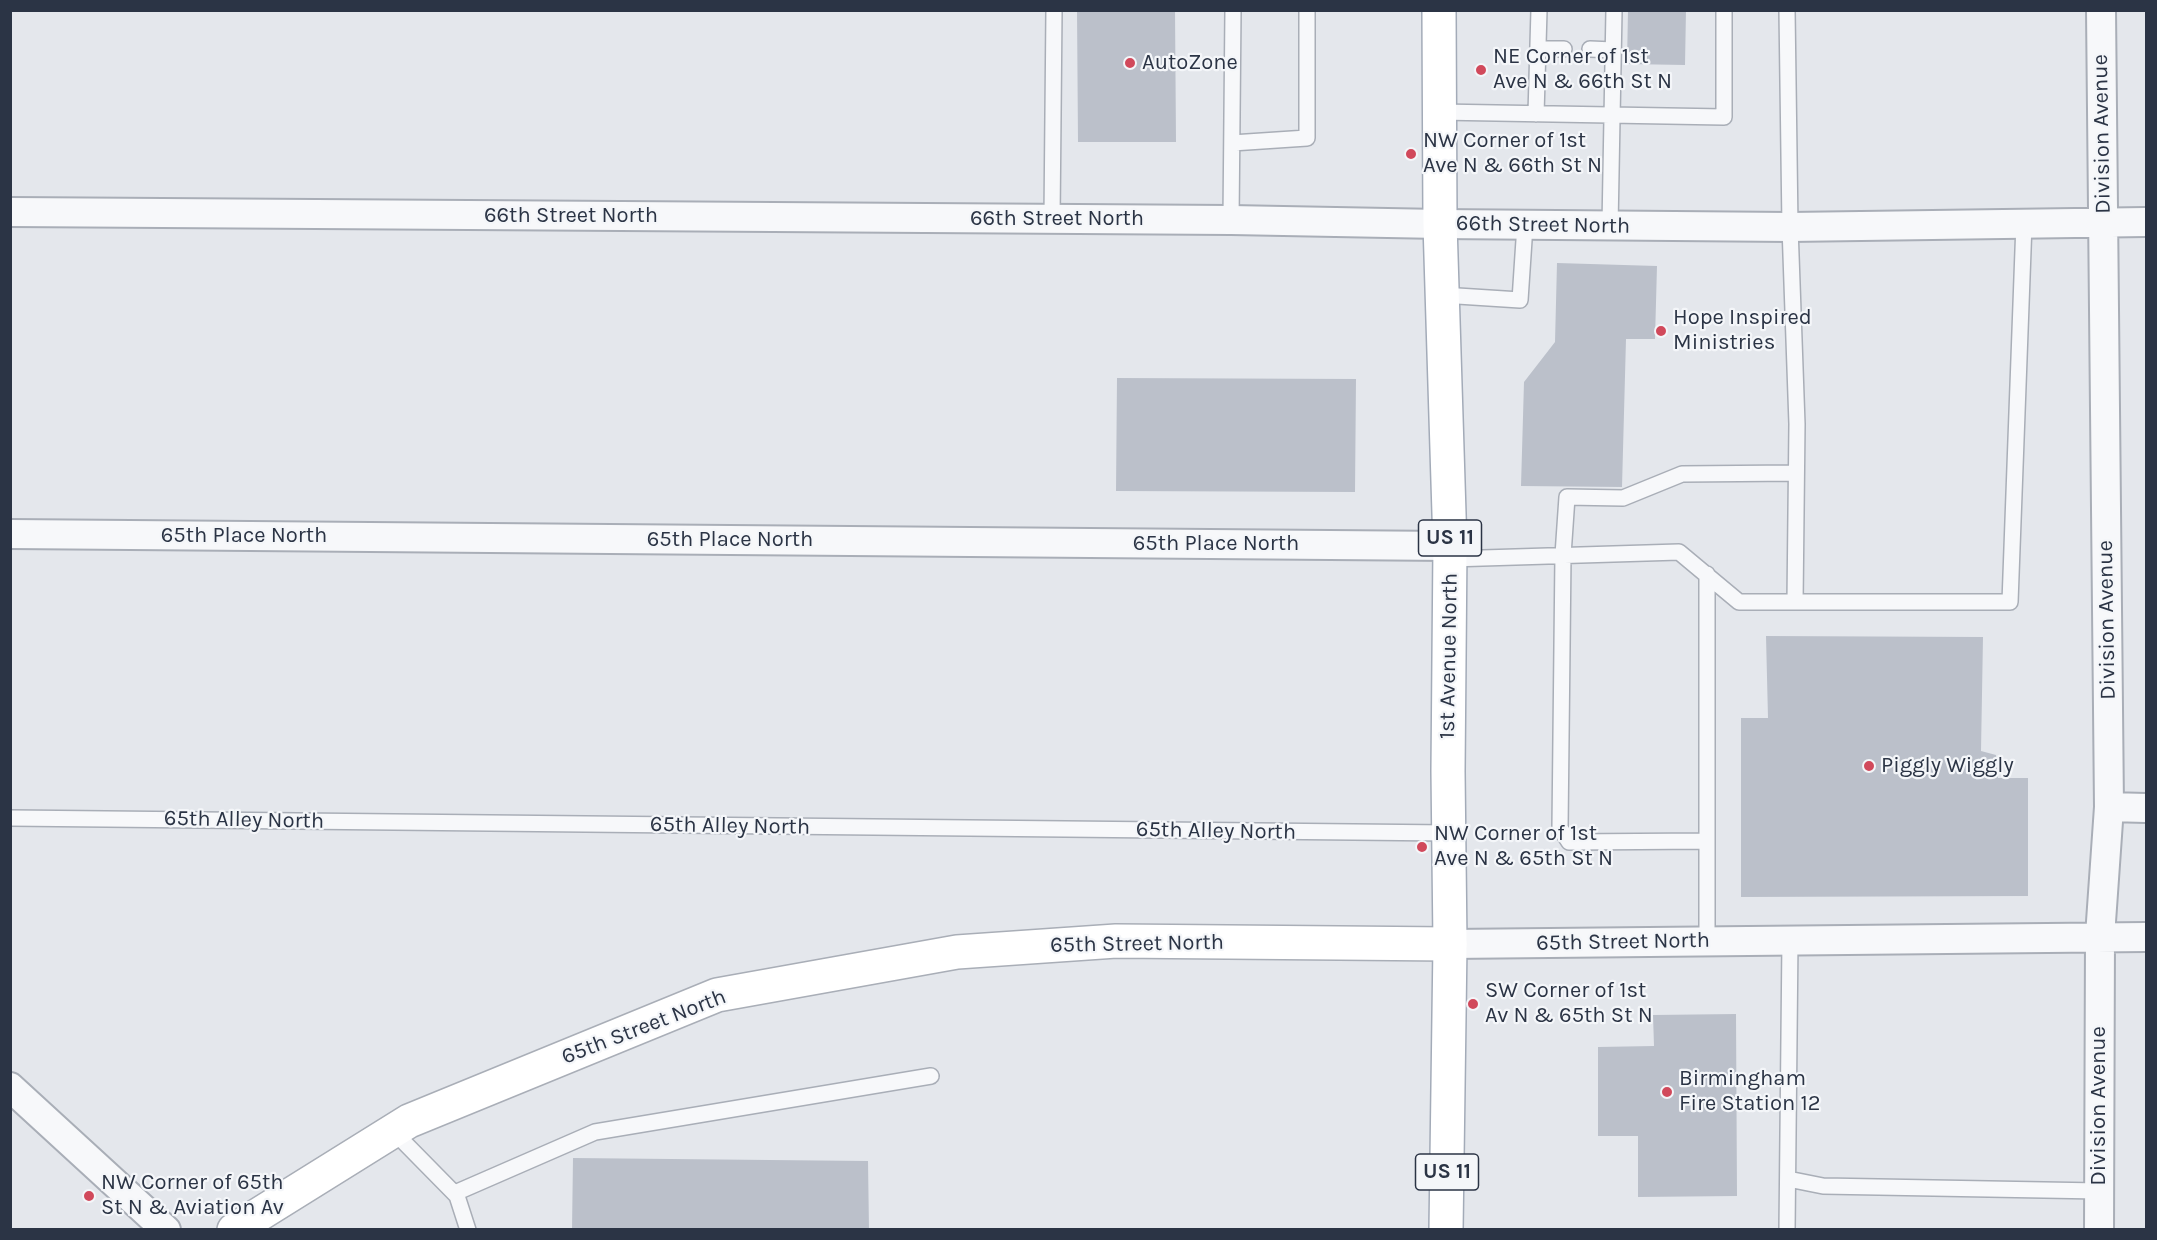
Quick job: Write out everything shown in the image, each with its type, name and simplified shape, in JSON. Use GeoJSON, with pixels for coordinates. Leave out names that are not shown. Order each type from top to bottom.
{"type":"FeatureCollection","features":[{"type":"Feature","properties":{"kind":"street","name":"1st Avenue North"},"geometry":{"type":"LineString","coordinates":[[1439,10],[1440,224],[1450,552],[1450,944],[1446,1230]]}},
{"type":"Feature","properties":{"kind":"street","name":"Division Avenue"},"geometry":{"type":"LineString","coordinates":[[2099,1230],[2100,936],[2109,807],[2101,10]]}},
{"type":"Feature","properties":{"kind":"street","name":"66th Street North"},"geometry":{"type":"LineString","coordinates":[[10,212],[1231,220],[1790,227],[2146,222]]}},
{"type":"Feature","properties":{"kind":"street","name":"65th Place North"},"geometry":{"type":"LineString","coordinates":[[10,534],[1450,552]]}},
{"type":"Feature","properties":{"kind":"street"},"geometry":{"type":"LineString","coordinates":[[2109,807],[2146,808]]}},
{"type":"Feature","properties":{"kind":"street","name":"65th Street North"},"geometry":{"type":"LineString","coordinates":[[234,1230],[409,1121],[717,995],[957,952],[1116,941],[1450,944],[2146,936]]}},
{"type":"Feature","properties":{"kind":"street"},"geometry":{"type":"LineString","coordinates":[[10,1087],[166,1230]]}},
{"type":"Feature","properties":{"kind":"lane"},"geometry":{"type":"LineString","coordinates":[[1052,219],[1054,10]]}},
{"type":"Feature","properties":{"kind":"lane"},"geometry":{"type":"LineString","coordinates":[[1231,220],[1233,10]]}},
{"type":"Feature","properties":{"kind":"lane"},"geometry":{"type":"LineString","coordinates":[[1232,142],[1307,138],[1307,10]]}},
{"type":"Feature","properties":{"kind":"lane"},"geometry":{"type":"LineString","coordinates":[[1536,114],[1539,10]]}},
{"type":"Feature","properties":{"kind":"lane"},"geometry":{"type":"LineString","coordinates":[[1610,226],[1614,10]]}},
{"type":"Feature","properties":{"kind":"lane"},"geometry":{"type":"LineString","coordinates":[[1439,112],[1724,117],[1724,10]]}},
{"type":"Feature","properties":{"kind":"lane"},"geometry":{"type":"LineString","coordinates":[[1787,10],[1790,227],[1796,416],[1795,602]]}},
{"type":"Feature","properties":{"kind":"lane"},"geometry":{"type":"LineString","coordinates":[[1538,49],[1564,49]]}},
{"type":"Feature","properties":{"kind":"lane"},"geometry":{"type":"LineString","coordinates":[[1590,50],[1613,50]]}},
{"type":"Feature","properties":{"kind":"lane"},"geometry":{"type":"LineString","coordinates":[[1450,552],[1563,555],[1679,552],[1739,602],[2010,602],[2024,223]]}},
{"type":"Feature","properties":{"kind":"lane"},"geometry":{"type":"LineString","coordinates":[[1442,295],[1520,300],[1525,225]]}},
{"type":"Feature","properties":{"kind":"lane"},"geometry":{"type":"LineString","coordinates":[[1707,841],[1569,842],[1560,828],[1563,555],[1567,497],[1623,498],[1682,474],[1796,473]]}},
{"type":"Feature","properties":{"kind":"lane"},"geometry":{"type":"LineString","coordinates":[[1707,574],[1707,941]]}},
{"type":"Feature","properties":{"kind":"lane","name":"65th Alley North"},"geometry":{"type":"LineString","coordinates":[[10,818],[1449,833]]}},
{"type":"Feature","properties":{"kind":"lane"},"geometry":{"type":"LineString","coordinates":[[1787,1230],[1790,940]]}},
{"type":"Feature","properties":{"kind":"lane"},"geometry":{"type":"LineString","coordinates":[[455,1193],[595,1132],[931,1076]]}},
{"type":"Feature","properties":{"kind":"lane"},"geometry":{"type":"LineString","coordinates":[[393,1131],[458,1196],[468,1230]]}},
{"type":"Feature","properties":{"kind":"lane"},"geometry":{"type":"LineString","coordinates":[[1788,1179],[1823,1186],[2099,1191]]}},
{"type":"Feature","properties":{"kind":"building"},"geometry":{"type":"Polygon","coordinates":[[[1077,10],[1175,10],[1176,142],[1078,142],[1077,10]]]}},
{"type":"Feature","properties":{"kind":"building"},"geometry":{"type":"Polygon","coordinates":[[[1628,10],[1686,10],[1685,65],[1627,64],[1628,10]]]}},
{"type":"Feature","properties":{"kind":"building"},"geometry":{"type":"Polygon","coordinates":[[[1557,263],[1657,266],[1655,339],[1626,339],[1622,487],[1521,486],[1524,382],[1555,342],[1557,263]]]}},
{"type":"Feature","properties":{"kind":"building"},"geometry":{"type":"Polygon","coordinates":[[[1117,378],[1356,379],[1355,492],[1116,491],[1117,378]]]}},
{"type":"Feature","properties":{"kind":"building","name":"Piggly Wiggly"},"geometry":{"type":"Polygon","coordinates":[[[1766,636],[1983,637],[1981,751],[1996,755],[1998,778],[2028,778],[2028,896],[1741,897],[1741,718],[1768,718],[1766,636]]]}},
{"type":"Feature","properties":{"kind":"building","name":"Birmingham Fire Station 12"},"geometry":{"type":"Polygon","coordinates":[[[1736,1014],[1737,1196],[1638,1197],[1638,1136],[1598,1136],[1598,1047],[1654,1046],[1653,1015],[1736,1014]]]}},
{"type":"Feature","properties":{"kind":"building"},"geometry":{"type":"Polygon","coordinates":[[[573,1158],[868,1161],[869,1230],[572,1230],[573,1158]]]}},
{"type":"Feature","properties":{"kind":"place","name":"AutoZone"},"geometry":{"type":"Point","coordinates":[1130,63]}},
{"type":"Feature","properties":{"kind":"place","name":"NE Corner of 1st Ave N & 66th St N"},"geometry":{"type":"Point","coordinates":[1481,70]}},
{"type":"Feature","properties":{"kind":"place","name":"NW Corner of 1st Ave N & 66th St N"},"geometry":{"type":"Point","coordinates":[1411,154]}},
{"type":"Feature","properties":{"kind":"place","name":"Hope Inspired Ministries"},"geometry":{"type":"Point","coordinates":[1661,331]}},
{"type":"Feature","properties":{"kind":"place","name":"Piggly Wiggly"},"geometry":{"type":"Point","coordinates":[1869,766]}},
{"type":"Feature","properties":{"kind":"place","name":"NW Corner of 1st Ave N & 65th St N"},"geometry":{"type":"Point","coordinates":[1422,847]}},
{"type":"Feature","properties":{"kind":"place","name":"SW Corner of 1st Av N & 65th St N"},"geometry":{"type":"Point","coordinates":[1473,1004]}},
{"type":"Feature","properties":{"kind":"place","name":"Birmingham Fire Station 12"},"geometry":{"type":"Point","coordinates":[1667,1092]}},
{"type":"Feature","properties":{"kind":"place","name":"NW Corner of 65th St N & Aviation Av"},"geometry":{"type":"Point","coordinates":[89,1196]}}]}
